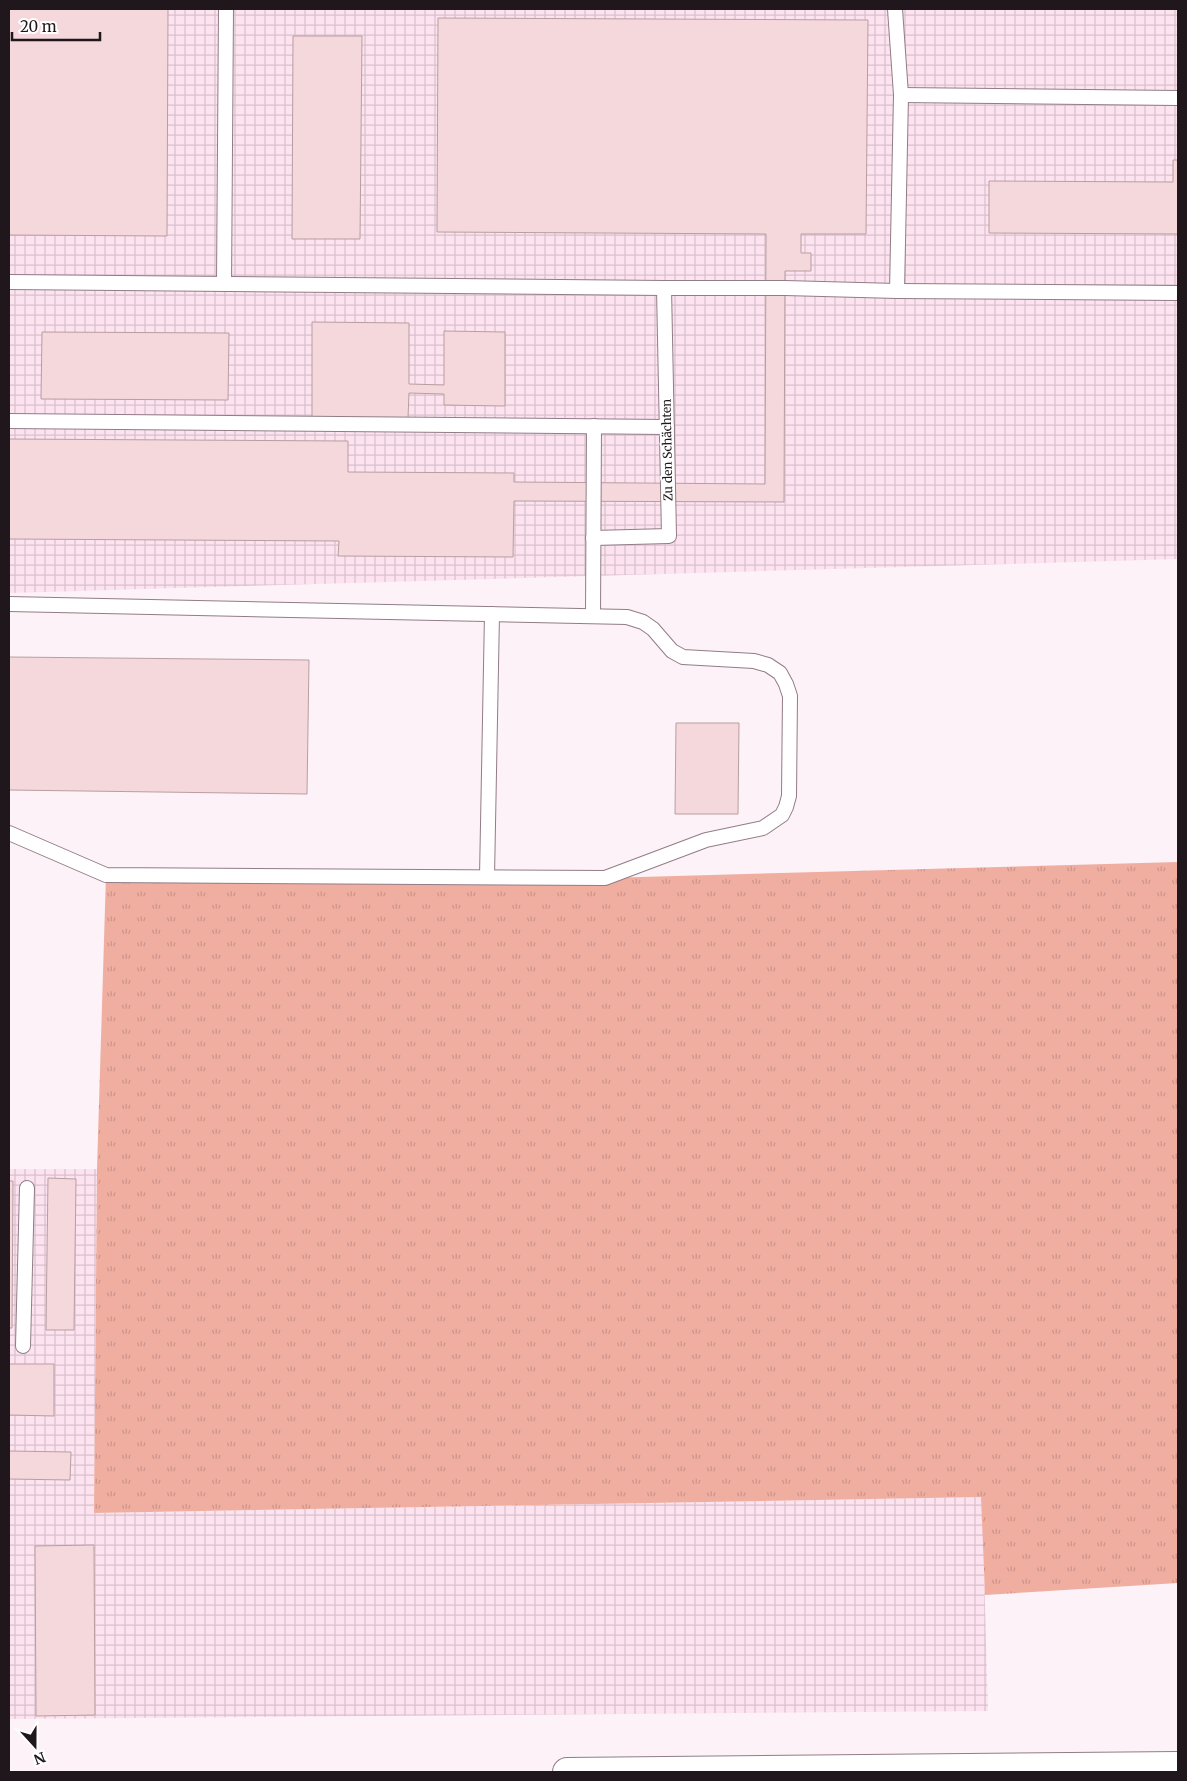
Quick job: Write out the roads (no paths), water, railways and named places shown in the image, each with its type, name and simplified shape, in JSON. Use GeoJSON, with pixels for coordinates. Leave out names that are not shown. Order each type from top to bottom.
{"type":"FeatureCollection","features":[{"type":"Feature","properties":{"kind":"street"},"geometry":{"type":"LineString","coordinates":[[567,1772],[1178,1766]]}},
{"type":"Feature","properties":{"kind":"lane"},"geometry":{"type":"LineString","coordinates":[[224,284],[226,9]]}},
{"type":"Feature","properties":{"kind":"lane"},"geometry":{"type":"LineString","coordinates":[[895,9],[901,95],[897,291]]}},
{"type":"Feature","properties":{"kind":"lane"},"geometry":{"type":"LineString","coordinates":[[901,95],[1178,98]]}},
{"type":"Feature","properties":{"kind":"lane"},"geometry":{"type":"LineString","coordinates":[[9,282],[1178,293]]}},
{"type":"Feature","properties":{"kind":"lane","name":"Zu den Schächten"},"geometry":{"type":"LineString","coordinates":[[593,538],[669,536],[664,288]]}},
{"type":"Feature","properties":{"kind":"lane"},"geometry":{"type":"LineString","coordinates":[[9,421],[667,427]]}},
{"type":"Feature","properties":{"kind":"lane"},"geometry":{"type":"LineString","coordinates":[[593,616],[594,426]]}},
{"type":"Feature","properties":{"kind":"lane"},"geometry":{"type":"LineString","coordinates":[[9,604],[627,617],[642,622],[653,629],[672,651],[683,656],[754,660],[768,665],[780,673],[790,696],[789,796],[782,815],[763,828],[706,840],[605,878],[106,875],[9,833]]}},
{"type":"Feature","properties":{"kind":"lane"},"geometry":{"type":"LineString","coordinates":[[487,877],[492,614]]}},
{"type":"Feature","properties":{"kind":"lane"},"geometry":{"type":"LineString","coordinates":[[23,1346],[27,1188]]}}]}
